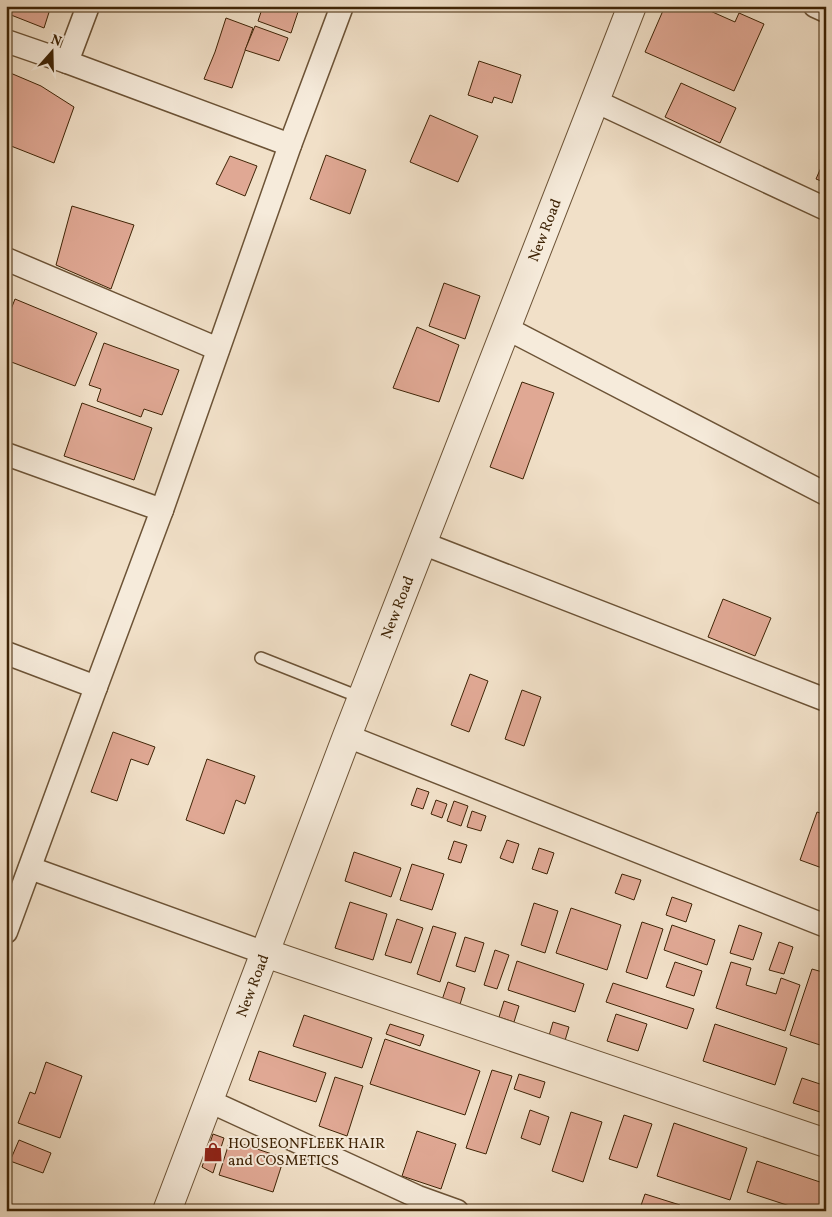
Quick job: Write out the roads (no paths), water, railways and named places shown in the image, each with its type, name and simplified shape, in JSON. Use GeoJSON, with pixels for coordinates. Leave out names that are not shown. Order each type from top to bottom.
{"type":"FeatureCollection","features":[{"type":"Feature","properties":{"kind":"street"},"geometry":{"type":"LineString","coordinates":[[67,62],[88,6]]}},
{"type":"Feature","properties":{"kind":"street"},"geometry":{"type":"LineString","coordinates":[[6,932],[162,510],[290,145],[342,6]]}},
{"type":"Feature","properties":{"kind":"street","name":"New Road"},"geometry":{"type":"LineString","coordinates":[[168,1211],[347,736],[632,6]]}},
{"type":"Feature","properties":{"kind":"street"},"geometry":{"type":"LineString","coordinates":[[815,6],[826,11]]}},
{"type":"Feature","properties":{"kind":"street"},"geometry":{"type":"LineString","coordinates":[[6,41],[290,145]]}},
{"type":"Feature","properties":{"kind":"street"},"geometry":{"type":"LineString","coordinates":[[595,101],[826,209]]}},
{"type":"Feature","properties":{"kind":"street"},"geometry":{"type":"LineString","coordinates":[[6,259],[218,349]]}},
{"type":"Feature","properties":{"kind":"street"},"geometry":{"type":"LineString","coordinates":[[506,328],[826,494]]}},
{"type":"Feature","properties":{"kind":"street"},"geometry":{"type":"LineString","coordinates":[[6,454],[162,510]]}},
{"type":"Feature","properties":{"kind":"street"},"geometry":{"type":"LineString","coordinates":[[422,543],[826,700]]}},
{"type":"Feature","properties":{"kind":"street"},"geometry":{"type":"LineString","coordinates":[[6,653],[96,687]]}},
{"type":"Feature","properties":{"kind":"street"},"geometry":{"type":"LineString","coordinates":[[347,736],[826,926]]}},
{"type":"Feature","properties":{"kind":"street"},"geometry":{"type":"LineString","coordinates":[[30,868],[264,952],[826,1143]]}},
{"type":"Feature","properties":{"kind":"street"},"geometry":{"type":"LineString","coordinates":[[209,1101],[416,1204],[457,1211]]}},
{"type":"Feature","properties":{"kind":"lane"},"geometry":{"type":"LineString","coordinates":[[261,658],[362,698]]}},
{"type":"Feature","properties":{"kind":"place","name":"HOUSEONFLEEK HAIR and COSMETICS"},"geometry":{"type":"Point","coordinates":[213,1152]}}]}
